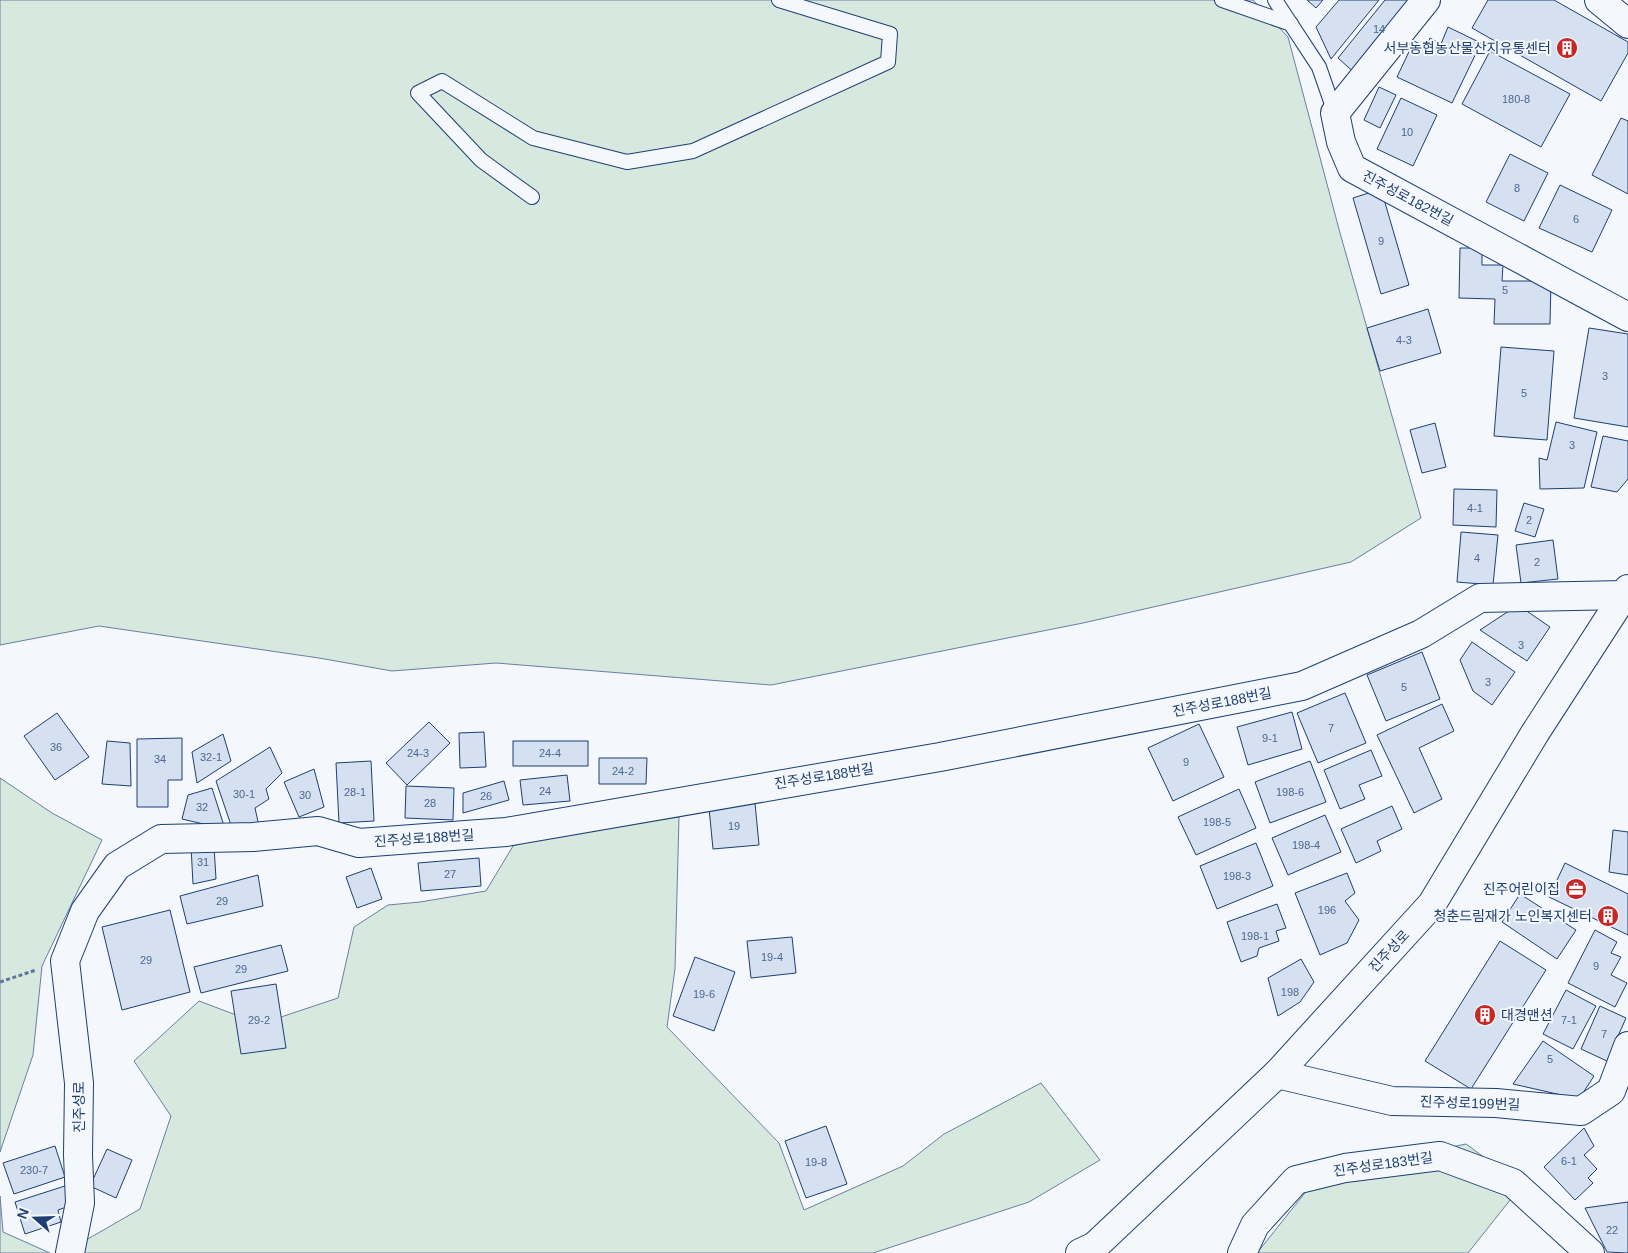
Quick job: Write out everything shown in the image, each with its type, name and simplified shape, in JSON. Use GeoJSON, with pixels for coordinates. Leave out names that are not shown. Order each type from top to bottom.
{"type":"FeatureCollection","features":[{"type":"Feature","properties":{"kind":"street"},"geometry":{"type":"LineString","coordinates":[[1335,113],[1426,0]]}},
{"type":"Feature","properties":{"kind":"street"},"geometry":{"type":"LineString","coordinates":[[1599,0],[1628,24]]}},
{"type":"Feature","properties":{"kind":"street","name":"진주성로182번길"},"geometry":{"type":"LineString","coordinates":[[1335,113],[1341,142],[1352,168],[1628,317]]}},
{"type":"Feature","properties":{"kind":"street","name":"진주성로188번길"},"geometry":{"type":"LineString","coordinates":[[65,961],[85,911],[117,866],[161,839],[253,837],[318,831],[359,843],[506,832],[940,757],[1302,686],[1421,634],[1480,598],[1626,592]]}},
{"type":"Feature","properties":{"kind":"street","name":"진주성로"},"geometry":{"type":"LineString","coordinates":[[1080,1253],[1095,1246],[1277,1074],[1432,904],[1536,733],[1626,592]]}},
{"type":"Feature","properties":{"kind":"street","name":"진주성로"},"geometry":{"type":"LineString","coordinates":[[65,961],[80,1083],[78,1155],[80,1203],[70,1253]]}},
{"type":"Feature","properties":{"kind":"street","name":"진주성로199번길"},"geometry":{"type":"LineString","coordinates":[[1277,1074],[1392,1101],[1496,1103],[1582,1111],[1611,1091],[1628,1046]]}},
{"type":"Feature","properties":{"kind":"street","name":"진주성로183번길"},"geometry":{"type":"LineString","coordinates":[[1242,1253],[1255,1225],[1296,1180],[1345,1168],[1440,1156],[1513,1183],[1590,1253]]}},
{"type":"Feature","properties":{"kind":"lane"},"geometry":{"type":"LineString","coordinates":[[532,197],[481,160],[418,93],[442,81],[533,138],[627,162],[693,151],[888,62],[890,34],[778,0]]}},
{"type":"Feature","properties":{"kind":"lane"},"geometry":{"type":"LineString","coordinates":[[1222,0],[1291,24]]}},
{"type":"Feature","properties":{"kind":"lane","name":"진주성로182번길"},"geometry":{"type":"LineString","coordinates":[[1275,0],[1319,67],[1335,113]]}},
{"type":"Feature","properties":{"kind":"path"},"geometry":{"type":"LineString","coordinates":[[0,982],[65,961]]}},
{"type":"Feature","properties":{"kind":"shaded area"},"geometry":{"type":"Polygon","coordinates":[[[0,0],[1253,0],[1288,37],[1340,233],[1421,518],[1351,562],[1083,623],[771,685],[496,663],[392,671],[319,658],[99,626],[0,645],[0,0]]]}},
{"type":"Feature","properties":{"kind":"shaded area"},"geometry":{"type":"Polygon","coordinates":[[[0,778],[52,813],[102,840],[42,966],[33,1055],[0,1152],[0,778]]]}},
{"type":"Feature","properties":{"kind":"shaded area"},"geometry":{"type":"Polygon","coordinates":[[[679,817],[675,969],[667,1027],[779,1143],[804,1210],[903,1166],[944,1134],[1041,1083],[1100,1160],[1029,1202],[873,1253],[80,1253],[86,1240],[140,1209],[171,1116],[134,1061],[199,1001],[260,1024],[338,998],[354,927],[388,905],[420,902],[486,891],[513,846],[551,835],[679,817]]]}},
{"type":"Feature","properties":{"kind":"shaded area"},"geometry":{"type":"Polygon","coordinates":[[[1466,1144],[1522,1185],[1468,1253],[1257,1253],[1320,1174],[1466,1144]]]}},
{"type":"Feature","properties":{"kind":"shaded area"},"geometry":{"type":"Polygon","coordinates":[[[0,1196],[3,1232],[50,1253],[0,1253],[0,1196]]]}},
{"type":"Feature","properties":{"kind":"building"},"geometry":{"type":"Polygon","coordinates":[[[1307,0],[1323,0],[1316,8],[1307,0]]]}},
{"type":"Feature","properties":{"kind":"building"},"geometry":{"type":"Polygon","coordinates":[[[1339,0],[1379,0],[1331,59],[1316,27],[1339,0]]]}},
{"type":"Feature","properties":{"kind":"building"},"geometry":{"type":"Polygon","coordinates":[[[1385,0],[1419,0],[1358,76],[1338,58],[1385,0]]]}},
{"type":"Feature","properties":{"kind":"building","name":"서부농협농산물산지유통센터"},"geometry":{"type":"Polygon","coordinates":[[[1488,0],[1554,0],[1628,42],[1628,53],[1601,101],[1472,28],[1488,0]]]}},
{"type":"Feature","properties":{"kind":"building"},"geometry":{"type":"Polygon","coordinates":[[[1448,27],[1481,43],[1452,103],[1397,77],[1414,41],[1426,47],[1430,38],[1441,44],[1448,27]]]}},
{"type":"Feature","properties":{"kind":"building"},"geometry":{"type":"Polygon","coordinates":[[[1490,51],[1570,94],[1541,147],[1462,104],[1490,51]]]}},
{"type":"Feature","properties":{"kind":"building"},"geometry":{"type":"Polygon","coordinates":[[[1379,87],[1396,95],[1380,128],[1364,120],[1379,87]]]}},
{"type":"Feature","properties":{"kind":"building"},"geometry":{"type":"Polygon","coordinates":[[[1401,98],[1437,115],[1413,166],[1377,149],[1401,98]]]}},
{"type":"Feature","properties":{"kind":"building"},"geometry":{"type":"Polygon","coordinates":[[[1621,118],[1628,121],[1628,194],[1592,175],[1621,118]]]}},
{"type":"Feature","properties":{"kind":"building"},"geometry":{"type":"Polygon","coordinates":[[[1510,154],[1548,173],[1524,221],[1486,202],[1510,154]]]}},
{"type":"Feature","properties":{"kind":"building"},"geometry":{"type":"Polygon","coordinates":[[[1560,185],[1612,210],[1592,252],[1539,228],[1560,185]]]}},
{"type":"Feature","properties":{"kind":"building"},"geometry":{"type":"Polygon","coordinates":[[[1381,189],[1409,285],[1381,294],[1353,198],[1381,189]]]}},
{"type":"Feature","properties":{"kind":"building"},"geometry":{"type":"Polygon","coordinates":[[[1460,248],[1482,248],[1482,265],[1503,265],[1502,281],[1551,281],[1550,324],[1494,324],[1495,299],[1459,298],[1460,248]]]}},
{"type":"Feature","properties":{"kind":"building"},"geometry":{"type":"Polygon","coordinates":[[[1428,309],[1441,353],[1380,371],[1367,328],[1428,309]]]}},
{"type":"Feature","properties":{"kind":"building"},"geometry":{"type":"Polygon","coordinates":[[[1589,328],[1628,334],[1628,427],[1574,418],[1589,328]]]}},
{"type":"Feature","properties":{"kind":"building"},"geometry":{"type":"Polygon","coordinates":[[[1501,347],[1554,351],[1547,440],[1494,436],[1501,347]]]}},
{"type":"Feature","properties":{"kind":"building"},"geometry":{"type":"Polygon","coordinates":[[[1556,422],[1597,432],[1584,488],[1540,489],[1539,458],[1547,460],[1556,422]]]}},
{"type":"Feature","properties":{"kind":"building"},"geometry":{"type":"Polygon","coordinates":[[[1435,423],[1446,467],[1422,473],[1410,430],[1435,423]]]}},
{"type":"Feature","properties":{"kind":"building"},"geometry":{"type":"Polygon","coordinates":[[[1603,436],[1628,441],[1628,479],[1617,492],[1591,487],[1603,436]]]}},
{"type":"Feature","properties":{"kind":"building"},"geometry":{"type":"Polygon","coordinates":[[[1454,489],[1497,490],[1496,527],[1453,525],[1454,489]]]}},
{"type":"Feature","properties":{"kind":"building"},"geometry":{"type":"Polygon","coordinates":[[[1524,503],[1544,509],[1535,537],[1515,531],[1524,503]]]}},
{"type":"Feature","properties":{"kind":"building"},"geometry":{"type":"Polygon","coordinates":[[[1461,532],[1498,535],[1493,585],[1457,582],[1461,532]]]}},
{"type":"Feature","properties":{"kind":"building"},"geometry":{"type":"Polygon","coordinates":[[[1553,540],[1558,579],[1521,583],[1516,545],[1553,540]]]}},
{"type":"Feature","properties":{"kind":"building"},"geometry":{"type":"Polygon","coordinates":[[[1518,605],[1550,627],[1527,661],[1480,630],[1518,605]]]}},
{"type":"Feature","properties":{"kind":"building"},"geometry":{"type":"Polygon","coordinates":[[[1472,642],[1515,672],[1492,705],[1473,691],[1460,660],[1472,642]]]}},
{"type":"Feature","properties":{"kind":"building"},"geometry":{"type":"Polygon","coordinates":[[[1422,652],[1440,699],[1386,721],[1367,675],[1422,652]]]}},
{"type":"Feature","properties":{"kind":"building"},"geometry":{"type":"Polygon","coordinates":[[[1345,693],[1366,743],[1318,763],[1297,713],[1345,693]]]}},
{"type":"Feature","properties":{"kind":"building"},"geometry":{"type":"Polygon","coordinates":[[[1442,704],[1454,731],[1419,748],[1442,799],[1414,813],[1377,735],[1442,704]]]}},
{"type":"Feature","properties":{"kind":"building"},"geometry":{"type":"Polygon","coordinates":[[[1292,712],[1302,749],[1248,765],[1237,727],[1292,712]]]}},
{"type":"Feature","properties":{"kind":"building"},"geometry":{"type":"Polygon","coordinates":[[[57,713],[89,757],[55,780],[24,736],[57,713]]]}},
{"type":"Feature","properties":{"kind":"building"},"geometry":{"type":"Polygon","coordinates":[[[429,722],[450,743],[407,785],[386,763],[429,722]]]}},
{"type":"Feature","properties":{"kind":"building"},"geometry":{"type":"Polygon","coordinates":[[[1199,724],[1224,777],[1173,801],[1148,748],[1199,724]]]}},
{"type":"Feature","properties":{"kind":"building"},"geometry":{"type":"Polygon","coordinates":[[[484,732],[486,767],[460,768],[459,733],[484,732]]]}},
{"type":"Feature","properties":{"kind":"building"},"geometry":{"type":"Polygon","coordinates":[[[223,734],[231,761],[197,783],[192,752],[223,734]]]}},
{"type":"Feature","properties":{"kind":"building"},"geometry":{"type":"Polygon","coordinates":[[[182,738],[182,780],[168,780],[168,807],[137,807],[137,739],[182,738]]]}},
{"type":"Feature","properties":{"kind":"building"},"geometry":{"type":"Polygon","coordinates":[[[107,741],[130,743],[131,786],[102,784],[107,741]]]}},
{"type":"Feature","properties":{"kind":"building"},"geometry":{"type":"Polygon","coordinates":[[[513,741],[588,741],[588,766],[513,766],[513,741]]]}},
{"type":"Feature","properties":{"kind":"building"},"geometry":{"type":"Polygon","coordinates":[[[270,747],[282,773],[266,789],[269,799],[255,808],[259,826],[233,831],[216,781],[270,747]]]}},
{"type":"Feature","properties":{"kind":"building"},"geometry":{"type":"Polygon","coordinates":[[[1371,750],[1382,776],[1359,785],[1365,799],[1340,809],[1324,770],[1371,750]]]}},
{"type":"Feature","properties":{"kind":"building"},"geometry":{"type":"Polygon","coordinates":[[[599,758],[647,758],[646,784],[599,784],[599,758]]]}},
{"type":"Feature","properties":{"kind":"building"},"geometry":{"type":"Polygon","coordinates":[[[371,761],[374,821],[339,823],[336,763],[371,761]]]}},
{"type":"Feature","properties":{"kind":"building"},"geometry":{"type":"Polygon","coordinates":[[[1310,761],[1326,802],[1270,823],[1255,782],[1310,761]]]}},
{"type":"Feature","properties":{"kind":"building"},"geometry":{"type":"Polygon","coordinates":[[[314,769],[324,807],[299,817],[284,782],[314,769]]]}},
{"type":"Feature","properties":{"kind":"building"},"geometry":{"type":"Polygon","coordinates":[[[567,775],[570,801],[523,805],[520,780],[567,775]]]}},
{"type":"Feature","properties":{"kind":"building"},"geometry":{"type":"Polygon","coordinates":[[[504,781],[509,800],[463,813],[463,793],[504,781]]]}},
{"type":"Feature","properties":{"kind":"building"},"geometry":{"type":"Polygon","coordinates":[[[406,786],[454,788],[453,820],[405,818],[406,786]]]}},
{"type":"Feature","properties":{"kind":"building"},"geometry":{"type":"Polygon","coordinates":[[[212,788],[225,829],[182,819],[188,795],[212,788]]]}},
{"type":"Feature","properties":{"kind":"building"},"geometry":{"type":"Polygon","coordinates":[[[1239,789],[1256,828],[1196,855],[1178,817],[1239,789]]]}},
{"type":"Feature","properties":{"kind":"building"},"geometry":{"type":"Polygon","coordinates":[[[755,803],[759,845],[713,849],[709,808],[755,803]]]}},
{"type":"Feature","properties":{"kind":"building"},"geometry":{"type":"Polygon","coordinates":[[[1392,806],[1402,829],[1377,841],[1381,851],[1356,863],[1341,829],[1392,806]]]}},
{"type":"Feature","properties":{"kind":"building"},"geometry":{"type":"Polygon","coordinates":[[[1325,815],[1341,852],[1288,875],[1272,838],[1325,815]]]}},
{"type":"Feature","properties":{"kind":"building"},"geometry":{"type":"Polygon","coordinates":[[[1613,830],[1628,832],[1628,875],[1609,872],[1613,830]]]}},
{"type":"Feature","properties":{"kind":"building"},"geometry":{"type":"Polygon","coordinates":[[[1256,843],[1273,886],[1217,909],[1200,866],[1256,843]]]}},
{"type":"Feature","properties":{"kind":"building"},"geometry":{"type":"Polygon","coordinates":[[[191,846],[214,846],[216,879],[193,884],[191,846]]]}},
{"type":"Feature","properties":{"kind":"building"},"geometry":{"type":"Polygon","coordinates":[[[479,858],[481,886],[421,891],[418,863],[479,858]]]}},
{"type":"Feature","properties":{"kind":"building","name":"청춘드림재가 노인복지센터"},"geometry":{"type":"Polygon","coordinates":[[[1565,863],[1628,894],[1628,935],[1549,897],[1565,863]]]}},
{"type":"Feature","properties":{"kind":"building"},"geometry":{"type":"Polygon","coordinates":[[[371,868],[382,899],[357,908],[346,877],[371,868]]]}},
{"type":"Feature","properties":{"kind":"building"},"geometry":{"type":"Polygon","coordinates":[[[1347,873],[1355,893],[1345,901],[1359,920],[1347,943],[1320,955],[1295,893],[1347,873]]]}},
{"type":"Feature","properties":{"kind":"building"},"geometry":{"type":"Polygon","coordinates":[[[258,875],[263,906],[187,924],[180,896],[258,875]]]}},
{"type":"Feature","properties":{"kind":"building"},"geometry":{"type":"Polygon","coordinates":[[[1520,894],[1576,930],[1557,959],[1502,922],[1520,894]]]}},
{"type":"Feature","properties":{"kind":"building"},"geometry":{"type":"Polygon","coordinates":[[[1277,904],[1286,928],[1276,931],[1279,941],[1259,948],[1257,956],[1241,962],[1227,922],[1277,904]]]}},
{"type":"Feature","properties":{"kind":"building"},"geometry":{"type":"Polygon","coordinates":[[[170,910],[190,992],[122,1010],[102,927],[170,910]]]}},
{"type":"Feature","properties":{"kind":"building"},"geometry":{"type":"Polygon","coordinates":[[[1595,930],[1617,942],[1611,953],[1621,957],[1611,975],[1627,983],[1615,1007],[1568,983],[1595,930]]]}},
{"type":"Feature","properties":{"kind":"building"},"geometry":{"type":"Polygon","coordinates":[[[792,937],[796,973],[751,978],[747,941],[792,937]]]}},
{"type":"Feature","properties":{"kind":"building","name":"대경맨션"},"geometry":{"type":"Polygon","coordinates":[[[1500,941],[1546,970],[1471,1089],[1425,1061],[1500,941]]]}},
{"type":"Feature","properties":{"kind":"building"},"geometry":{"type":"Polygon","coordinates":[[[281,945],[288,971],[201,993],[194,967],[281,945]]]}},
{"type":"Feature","properties":{"kind":"building"},"geometry":{"type":"Polygon","coordinates":[[[695,957],[735,972],[714,1031],[673,1016],[695,957]]]}},
{"type":"Feature","properties":{"kind":"building"},"geometry":{"type":"Polygon","coordinates":[[[1301,959],[1314,982],[1300,1002],[1278,1016],[1268,978],[1301,959]]]}},
{"type":"Feature","properties":{"kind":"building"},"geometry":{"type":"Polygon","coordinates":[[[276,984],[286,1048],[241,1054],[231,991],[276,984]]]}},
{"type":"Feature","properties":{"kind":"building"},"geometry":{"type":"Polygon","coordinates":[[[1566,990],[1596,1006],[1573,1049],[1543,1034],[1566,990]]]}},
{"type":"Feature","properties":{"kind":"building"},"geometry":{"type":"Polygon","coordinates":[[[1600,1006],[1626,1018],[1607,1061],[1581,1049],[1600,1006]]]}},
{"type":"Feature","properties":{"kind":"building"},"geometry":{"type":"Polygon","coordinates":[[[1543,1041],[1594,1076],[1579,1099],[1513,1084],[1543,1041]]]}},
{"type":"Feature","properties":{"kind":"building"},"geometry":{"type":"Polygon","coordinates":[[[826,1126],[847,1184],[806,1198],[785,1141],[826,1126]]]}},
{"type":"Feature","properties":{"kind":"building"},"geometry":{"type":"Polygon","coordinates":[[[1584,1128],[1594,1146],[1584,1155],[1597,1169],[1588,1178],[1593,1183],[1575,1200],[1544,1167],[1584,1128]]]}},
{"type":"Feature","properties":{"kind":"building"},"geometry":{"type":"Polygon","coordinates":[[[55,1146],[65,1177],[14,1194],[3,1163],[55,1146]]]}},
{"type":"Feature","properties":{"kind":"building"},"geometry":{"type":"Polygon","coordinates":[[[107,1149],[132,1160],[116,1198],[90,1186],[107,1149]]]}},
{"type":"Feature","properties":{"kind":"building"},"geometry":{"type":"Polygon","coordinates":[[[68,1185],[75,1204],[58,1210],[61,1222],[25,1234],[15,1202],[68,1185]]]}},
{"type":"Feature","properties":{"kind":"building"},"geometry":{"type":"Polygon","coordinates":[[[1628,1202],[1628,1253],[1607,1252],[1585,1208],[1628,1202]]]}},
{"type":"Feature","properties":{"kind":"place","name":"서부농협농산물산지유통센터"},"geometry":{"type":"Point","coordinates":[1567,48]}},
{"type":"Feature","properties":{"kind":"place","name":"진주어린이집"},"geometry":{"type":"Point","coordinates":[1576,889]}},
{"type":"Feature","properties":{"kind":"place","name":"청춘드림재가 노인복지센터"},"geometry":{"type":"Point","coordinates":[1608,916]}},
{"type":"Feature","properties":{"kind":"place","name":"대경맨션"},"geometry":{"type":"Point","coordinates":[1485,1015]}}]}
